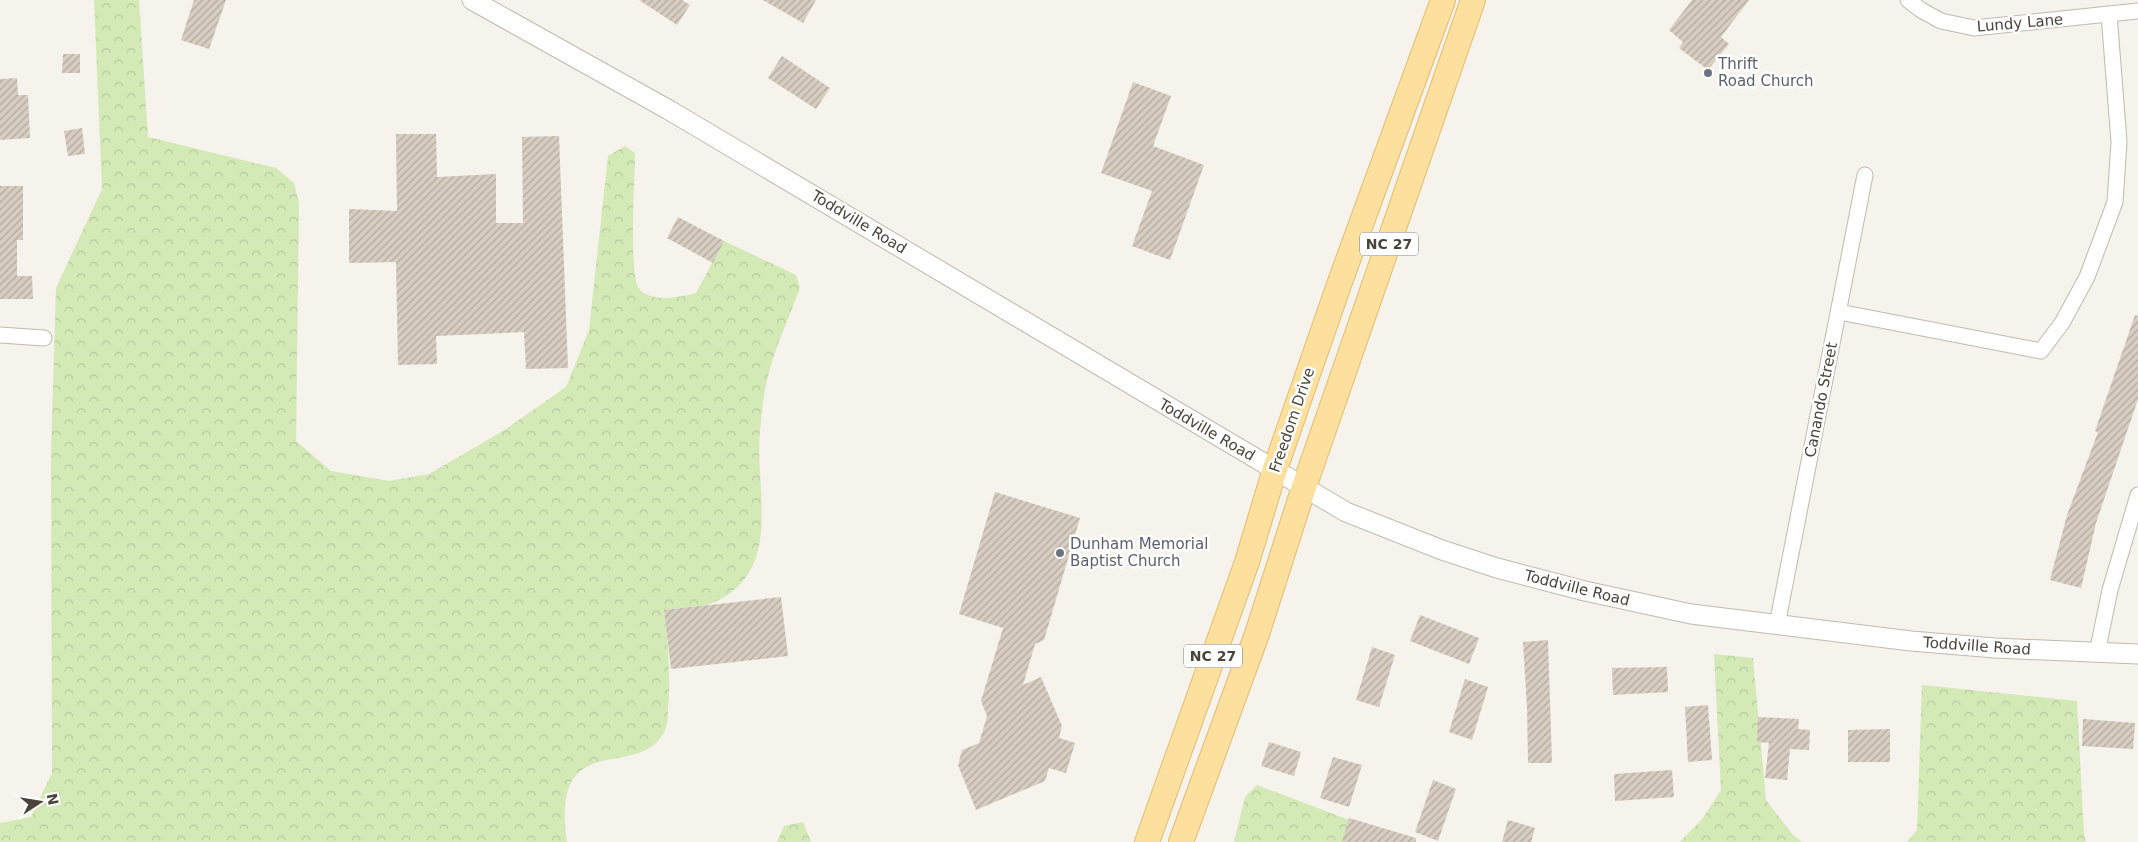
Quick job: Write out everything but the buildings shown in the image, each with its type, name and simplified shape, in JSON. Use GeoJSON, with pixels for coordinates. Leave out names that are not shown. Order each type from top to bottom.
{"type":"FeatureCollection","features":[{"type":"Feature","properties":{"kind":"main road","name":"Freedom Drive"},"geometry":{"type":"LineString","coordinates":[[1146,842],[1247,562],[1275,469],[1443,0]]}},
{"type":"Feature","properties":{"kind":"main road","name":"NC 27"},"geometry":{"type":"LineString","coordinates":[[1181,842],[1257,634],[1304,487],[1473,0]]}},
{"type":"Feature","properties":{"kind":"street","name":"Toddville Road"},"geometry":{"type":"LineString","coordinates":[[472,0],[677,114],[1346,512],[1442,550],[1497,568],[1586,591],[1691,614],[1911,641],[2138,654]]}},
{"type":"Feature","properties":{"kind":"street","name":"Lundy Lane"},"geometry":{"type":"LineString","coordinates":[[1908,0],[1921,10],[1942,21],[1974,28],[2138,11]]}},
{"type":"Feature","properties":{"kind":"street"},"geometry":{"type":"LineString","coordinates":[[1839,312],[2040,352],[2062,323],[2087,277],[2114,202],[2120,142],[2109,14]]}},
{"type":"Feature","properties":{"kind":"street","name":"Canando Street"},"geometry":{"type":"LineString","coordinates":[[1777,625],[1865,175]]}},
{"type":"Feature","properties":{"kind":"street"},"geometry":{"type":"LineString","coordinates":[[0,335],[44,338]]}},
{"type":"Feature","properties":{"kind":"street"},"geometry":{"type":"LineString","coordinates":[[2097,653],[2110,590],[2138,495]]}},
{"type":"Feature","properties":{"kind":"green space"},"geometry":{"type":"Polygon","coordinates":[[[94,0],[139,0],[148,137],[276,168],[294,183],[299,204],[296,441],[331,471],[389,481],[429,474],[503,431],[566,387],[589,330],[608,156],[625,146],[635,153],[634,263],[635,278],[638,287],[643,292],[649,296],[666,298],[696,293],[724,241],[796,275],[800,288],[774,357],[764,399],[759,454],[762,505],[758,552],[749,573],[734,590],[705,606],[664,610],[669,672],[666,728],[654,744],[638,753],[601,761],[584,768],[572,782],[565,805],[567,842],[0,842],[0,823],[31,817],[52,773],[51,452],[56,288],[102,189],[94,0]]]}},
{"type":"Feature","properties":{"kind":"green space"},"geometry":{"type":"Polygon","coordinates":[[[1714,654],[1753,658],[1766,800],[1793,835],[1802,842],[1680,842],[1703,818],[1721,790],[1714,654]]]}},
{"type":"Feature","properties":{"kind":"green space"},"geometry":{"type":"Polygon","coordinates":[[[1922,685],[2077,701],[2084,835],[2086,842],[1907,842],[1917,830],[1922,685]]]}},
{"type":"Feature","properties":{"kind":"green space"},"geometry":{"type":"Polygon","coordinates":[[[1257,785],[1407,842],[1234,842],[1245,797],[1257,785]]]}},
{"type":"Feature","properties":{"kind":"green space"},"geometry":{"type":"Polygon","coordinates":[[[803,822],[811,842],[777,842],[784,826],[803,822]]]}},
{"type":"Feature","properties":{"kind":"place","name":"Thrift Road Church"},"geometry":{"type":"Point","coordinates":[1708,73]}},
{"type":"Feature","properties":{"kind":"place","name":"Dunham Memorial Baptist Church"},"geometry":{"type":"Point","coordinates":[1060,553]}}]}
